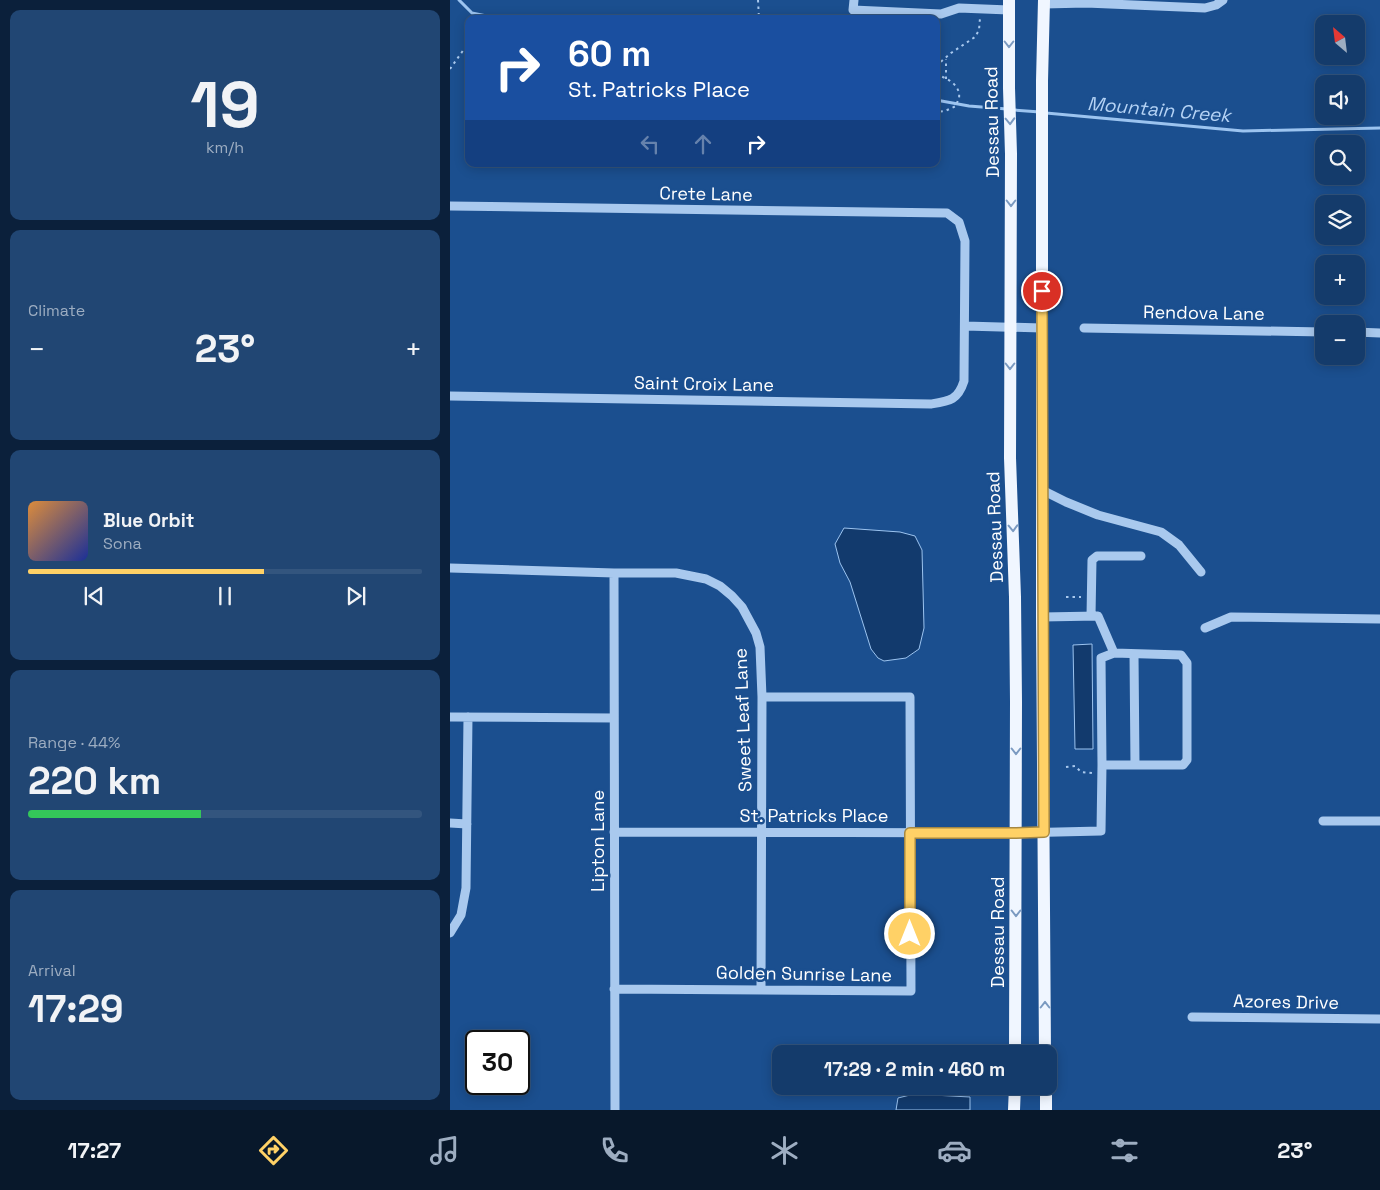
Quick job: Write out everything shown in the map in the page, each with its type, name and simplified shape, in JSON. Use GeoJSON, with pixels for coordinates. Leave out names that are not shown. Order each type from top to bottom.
{"type":"FeatureCollection","features":[{"type":"Feature","properties":{"kind":"main road"},"geometry":{"type":"LineString","coordinates":[[1044,2],[1042,80],[1042,617],[1045,1045]]}},
{"type":"Feature","properties":{"kind":"main road","name":"Dessau Road"},"geometry":{"type":"LineString","coordinates":[[1009,5],[1011,154],[1010,458],[1015,597],[1015,1045]]}},
{"type":"Feature","properties":{"kind":"main road"},"geometry":{"type":"LineString","coordinates":[[1014,1110],[1015,1095]]}},
{"type":"Feature","properties":{"kind":"main road"},"geometry":{"type":"LineString","coordinates":[[1046,1095],[1046,1110]]}},
{"type":"Feature","properties":{"kind":"street"},"geometry":{"type":"LineString","coordinates":[[854,0],[853,10],[941,14],[959,4],[1009,5]]}},
{"type":"Feature","properties":{"kind":"street"},"geometry":{"type":"LineString","coordinates":[[1044,2],[1108,2],[1205,8],[1216,5],[1223,0]]}},
{"type":"Feature","properties":{"kind":"street","name":"Crete Lane"},"geometry":{"type":"LineString","coordinates":[[450,206],[947,213],[959,222],[965,241],[965,326]]}},
{"type":"Feature","properties":{"kind":"street"},"geometry":{"type":"LineString","coordinates":[[965,326],[1042,328]]}},
{"type":"Feature","properties":{"kind":"street","name":"Saint Croix Lane"},"geometry":{"type":"LineString","coordinates":[[450,396],[932,404],[947,402],[956,397],[964,381],[965,326]]}},
{"type":"Feature","properties":{"kind":"street","name":"Rendova Lane"},"geometry":{"type":"LineString","coordinates":[[1084,328],[1315,332]]}},
{"type":"Feature","properties":{"kind":"street"},"geometry":{"type":"LineString","coordinates":[[1365,332],[1380,333]]}},
{"type":"Feature","properties":{"kind":"street"},"geometry":{"type":"LineString","coordinates":[[1042,490],[1098,515],[1160,532],[1179,544],[1201,572]]}},
{"type":"Feature","properties":{"kind":"street"},"geometry":{"type":"LineString","coordinates":[[1091,616],[1092,560],[1097,556],[1141,556]]}},
{"type":"Feature","properties":{"kind":"street","name":"Sweet Leaf Lane"},"geometry":{"type":"LineString","coordinates":[[450,568],[676,573],[706,579],[720,586],[742,608],[756,633],[760,647],[762,697],[761,990]]}},
{"type":"Feature","properties":{"kind":"street","name":"Lipton Lane"},"geometry":{"type":"LineString","coordinates":[[614,573],[615,1110]]}},
{"type":"Feature","properties":{"kind":"street"},"geometry":{"type":"LineString","coordinates":[[1042,617],[1098,616],[1114,653]]}},
{"type":"Feature","properties":{"kind":"street"},"geometry":{"type":"LineString","coordinates":[[1205,628],[1231,617],[1380,618]]}},
{"type":"Feature","properties":{"kind":"street"},"geometry":{"type":"LineString","coordinates":[[1114,653],[1181,655],[1187,663],[1187,760],[1183,765],[1102,765],[1101,658],[1114,653]]}},
{"type":"Feature","properties":{"kind":"street"},"geometry":{"type":"LineString","coordinates":[[1134,654],[1135,765]]}},
{"type":"Feature","properties":{"kind":"street","name":"Golden Sunrise Lane"},"geometry":{"type":"LineString","coordinates":[[614,989],[911,991],[910,697],[762,697]]}},
{"type":"Feature","properties":{"kind":"street"},"geometry":{"type":"LineString","coordinates":[[450,717],[614,718]]}},
{"type":"Feature","properties":{"kind":"street"},"geometry":{"type":"LineString","coordinates":[[450,933],[460,915],[466,888],[468,717]]}},
{"type":"Feature","properties":{"kind":"street","name":"St. Patricks Place"},"geometry":{"type":"LineString","coordinates":[[614,832],[1016,833],[1101,831],[1102,765]]}},
{"type":"Feature","properties":{"kind":"street"},"geometry":{"type":"LineString","coordinates":[[1323,821],[1380,821]]}},
{"type":"Feature","properties":{"kind":"street"},"geometry":{"type":"LineString","coordinates":[[450,824],[467,824]]}},
{"type":"Feature","properties":{"kind":"street","name":"Azores Drive"},"geometry":{"type":"LineString","coordinates":[[1192,1016],[1380,1019]]}},
{"type":"Feature","properties":{"kind":"path"},"geometry":{"type":"LineString","coordinates":[[758,0],[759,15]]}},
{"type":"Feature","properties":{"kind":"path"},"geometry":{"type":"LineString","coordinates":[[940,62],[974,37],[980,30],[980,18]]}},
{"type":"Feature","properties":{"kind":"path"},"geometry":{"type":"LineString","coordinates":[[450,69],[465,48]]}},
{"type":"Feature","properties":{"kind":"path"},"geometry":{"type":"LineString","coordinates":[[946,57],[946,79]]}},
{"type":"Feature","properties":{"kind":"path"},"geometry":{"type":"LineString","coordinates":[[940,77],[952,82],[958,89],[959,97],[956,106],[940,111]]}},
{"type":"Feature","properties":{"kind":"path"},"geometry":{"type":"LineString","coordinates":[[1066,597],[1085,597]]}},
{"type":"Feature","properties":{"kind":"path"},"geometry":{"type":"LineString","coordinates":[[1066,766],[1075,766],[1081,772],[1094,773]]}},
{"type":"Feature","properties":{"kind":"water"},"geometry":{"type":"Polygon","coordinates":[[[844,528],[900,532],[915,536],[922,550],[924,628],[919,649],[906,658],[884,661],[878,658],[871,649],[850,582],[840,563],[835,544],[844,528]]]}},
{"type":"Feature","properties":{"kind":"water"},"geometry":{"type":"Polygon","coordinates":[[[1092,644],[1093,749],[1075,749],[1073,645],[1092,644]]]}},
{"type":"Feature","properties":{"kind":"water"},"geometry":{"type":"Polygon","coordinates":[[[910,1095],[970,1097],[970,1110],[896,1110],[898,1098],[910,1095]]]}},
{"type":"Feature","properties":{"kind":"waterway","name":"Mountain Creek"},"geometry":{"type":"LineString","coordinates":[[459,0],[472,13],[482,15]]}},
{"type":"Feature","properties":{"kind":"waterway","name":"Mountain Creek"},"geometry":{"type":"LineString","coordinates":[[940,101],[969,106],[1007,109]]}},
{"type":"Feature","properties":{"kind":"waterway","name":"Mountain Creek"},"geometry":{"type":"LineString","coordinates":[[1014,110],[1040,112]]}},
{"type":"Feature","properties":{"kind":"waterway","name":"Mountain Creek"},"geometry":{"type":"LineString","coordinates":[[1046,113],[1243,131],[1380,128]]}},
{"type":"Feature","properties":{"kind":"route"},"geometry":{"type":"LineString","coordinates":[[910,934],[910,833],[1044,832],[1042,291]]}}]}
